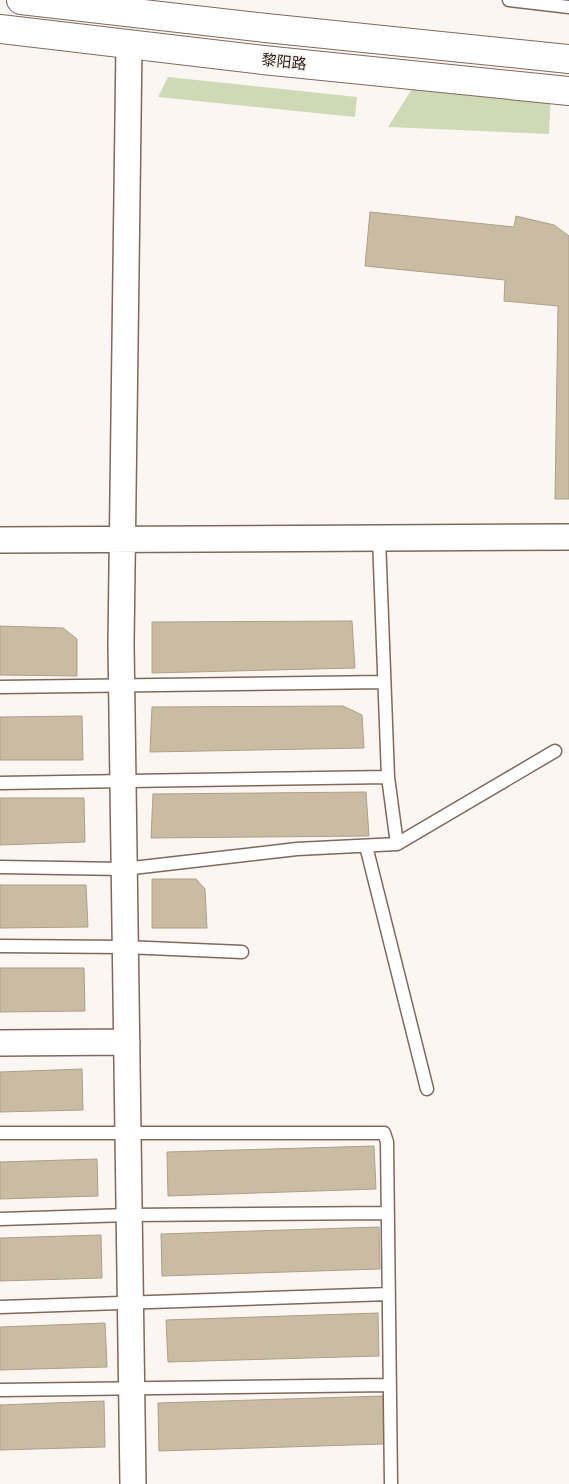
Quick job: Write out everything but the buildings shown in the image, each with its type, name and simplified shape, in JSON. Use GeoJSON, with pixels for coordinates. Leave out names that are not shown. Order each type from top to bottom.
{"type":"FeatureCollection","features":[{"type":"Feature","properties":{"kind":"main road"},"geometry":{"type":"LineString","coordinates":[[21,0],[266,28],[569,59]]}},
{"type":"Feature","properties":{"kind":"main road","name":"黎阳路"},"geometry":{"type":"LineString","coordinates":[[0,29],[569,90]]}},
{"type":"Feature","properties":{"kind":"street"},"geometry":{"type":"LineString","coordinates":[[129,44],[121,686],[133,1484]]}},
{"type":"Feature","properties":{"kind":"street"},"geometry":{"type":"LineString","coordinates":[[0,540],[569,537]]}},
{"type":"Feature","properties":{"kind":"street"},"geometry":{"type":"LineString","coordinates":[[0,1043],[126,1042]]}},
{"type":"Feature","properties":{"kind":"lane"},"geometry":{"type":"LineString","coordinates":[[509,0],[569,7]]}},
{"type":"Feature","properties":{"kind":"lane"},"geometry":{"type":"LineString","coordinates":[[379,538],[388,777],[397,844]]}},
{"type":"Feature","properties":{"kind":"lane"},"geometry":{"type":"LineString","coordinates":[[0,687],[384,682]]}},
{"type":"Feature","properties":{"kind":"lane"},"geometry":{"type":"LineString","coordinates":[[0,867],[124,869],[297,849],[397,844],[555,750]]}},
{"type":"Feature","properties":{"kind":"lane"},"geometry":{"type":"LineString","coordinates":[[0,782],[388,777]]}},
{"type":"Feature","properties":{"kind":"lane"},"geometry":{"type":"LineString","coordinates":[[366,846],[427,1090]]}},
{"type":"Feature","properties":{"kind":"lane"},"geometry":{"type":"LineString","coordinates":[[0,946],[125,946],[242,952]]}},
{"type":"Feature","properties":{"kind":"lane"},"geometry":{"type":"LineString","coordinates":[[0,1133],[128,1131],[384,1133],[387,1142],[391,1484]]}},
{"type":"Feature","properties":{"kind":"lane"},"geometry":{"type":"LineString","coordinates":[[0,1219],[129,1215],[388,1213]]}},
{"type":"Feature","properties":{"kind":"lane"},"geometry":{"type":"LineString","coordinates":[[0,1307],[389,1294]]}},
{"type":"Feature","properties":{"kind":"lane"},"geometry":{"type":"LineString","coordinates":[[0,1390],[390,1385]]}},
{"type":"Feature","properties":{"kind":"green space"},"geometry":{"type":"Polygon","coordinates":[[[168,77],[357,97],[355,117],[158,97],[168,77]]]}},
{"type":"Feature","properties":{"kind":"green space"},"geometry":{"type":"Polygon","coordinates":[[[415,84],[551,91],[549,134],[388,127],[415,84]]]}}]}
